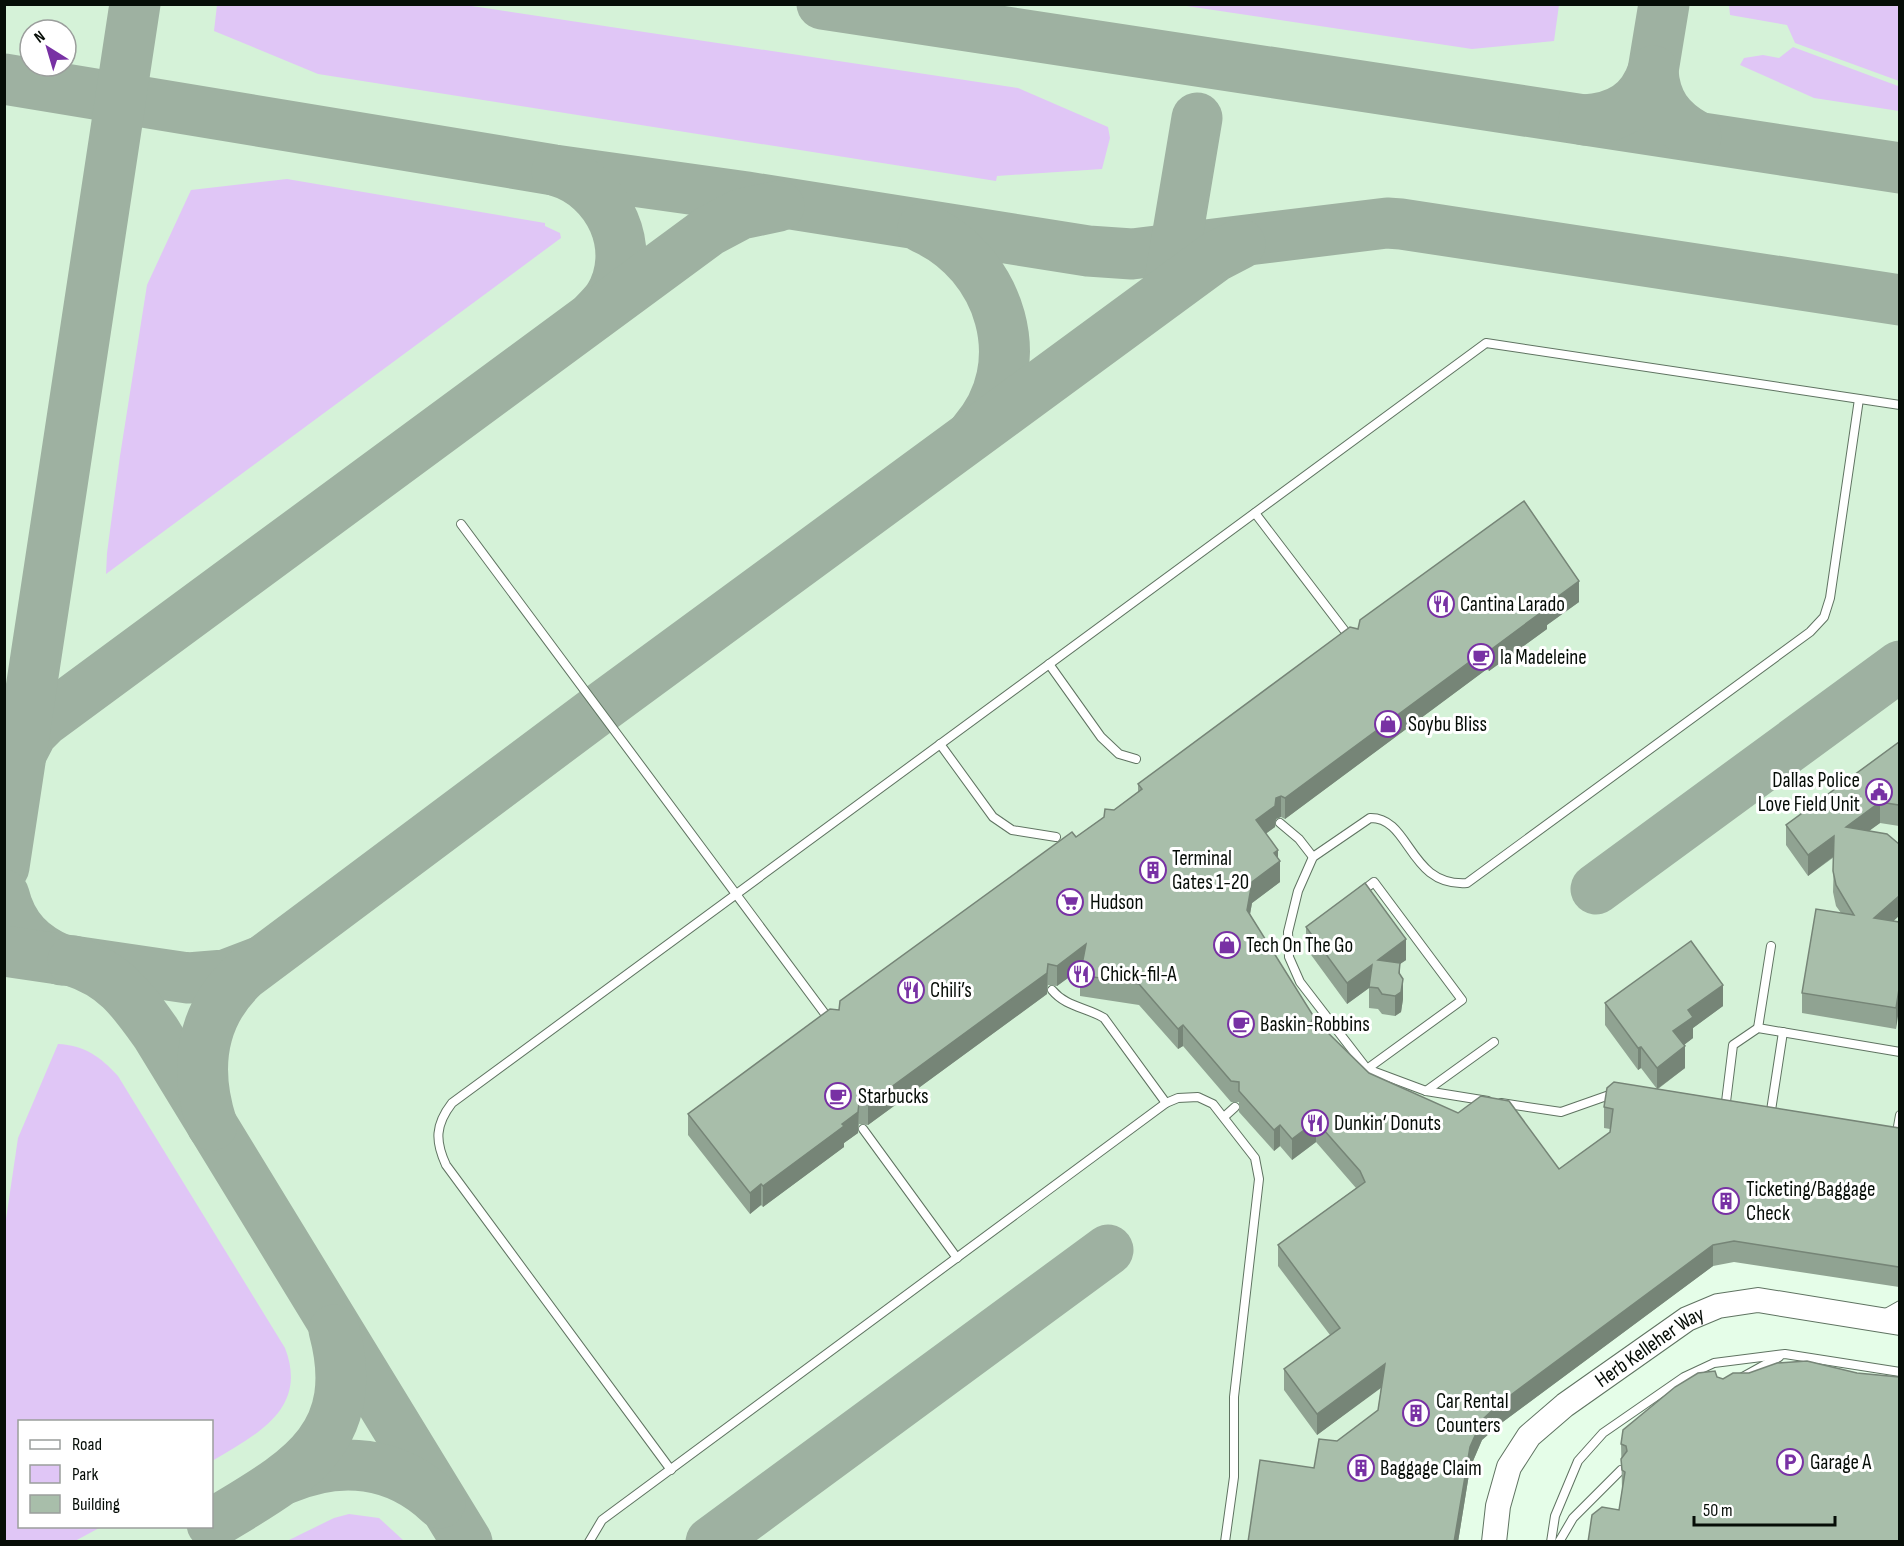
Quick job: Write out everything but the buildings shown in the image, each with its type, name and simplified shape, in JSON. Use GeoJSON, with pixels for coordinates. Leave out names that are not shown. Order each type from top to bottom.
{"type":"FeatureCollection","features":[{"type":"Feature","properties":{"kind":"main road","name":"Herb Kelleher Way"},"geometry":{"type":"LineString","coordinates":[[1494,1542],[1498,1506],[1509,1467],[1529,1436],[1565,1405],[1687,1319],[1718,1306],[1758,1300],[1888,1321]]}},
{"type":"Feature","properties":{"kind":"lane"},"geometry":{"type":"LineString","coordinates":[[671,1470],[446,1166],[438,1149],[437,1131],[441,1117],[452,1103],[1486,343],[1899,405]]}},
{"type":"Feature","properties":{"kind":"lane"},"geometry":{"type":"LineString","coordinates":[[1622,1095],[1612,1093],[1561,1112],[1426,1091],[1366,1069],[1300,982],[1289,957],[1288,932],[1298,891],[1313,857],[1370,818],[1380,818],[1394,828],[1420,865],[1433,876],[1449,884],[1467,883],[1810,632],[1824,617],[1830,598],[1860,399]]}},
{"type":"Feature","properties":{"kind":"lane"},"geometry":{"type":"LineString","coordinates":[[1255,513],[1355,644]]}},
{"type":"Feature","properties":{"kind":"lane"},"geometry":{"type":"LineString","coordinates":[[461,524],[735,895],[835,1026]]}},
{"type":"Feature","properties":{"kind":"lane"},"geometry":{"type":"LineString","coordinates":[[1048,664],[1101,737],[1119,754],[1136,759]]}},
{"type":"Feature","properties":{"kind":"lane"},"geometry":{"type":"LineString","coordinates":[[940,744],[993,817],[1012,830],[1056,837]]}},
{"type":"Feature","properties":{"kind":"lane"},"geometry":{"type":"LineString","coordinates":[[1280,824],[1299,839],[1313,857]]}},
{"type":"Feature","properties":{"kind":"lane"},"geometry":{"type":"LineString","coordinates":[[1351,899],[1374,882],[1462,1000],[1366,1069]]}},
{"type":"Feature","properties":{"kind":"lane"},"geometry":{"type":"LineString","coordinates":[[1758,1028],[1771,946]]}},
{"type":"Feature","properties":{"kind":"lane"},"geometry":{"type":"LineString","coordinates":[[1052,990],[1059,999],[1070,1005],[1090,1009],[1104,1018],[1166,1103]]}},
{"type":"Feature","properties":{"kind":"lane"},"geometry":{"type":"LineString","coordinates":[[1736,1114],[1720,1112],[1733,1045],[1758,1028],[1899,1052]]}},
{"type":"Feature","properties":{"kind":"lane"},"geometry":{"type":"LineString","coordinates":[[1326,1037],[1335,1030]]}},
{"type":"Feature","properties":{"kind":"lane"},"geometry":{"type":"LineString","coordinates":[[1769,1120],[1783,1032]]}},
{"type":"Feature","properties":{"kind":"lane"},"geometry":{"type":"LineString","coordinates":[[1426,1091],[1494,1042]]}},
{"type":"Feature","properties":{"kind":"lane"},"geometry":{"type":"LineString","coordinates":[[589,1542],[602,1520],[1166,1103],[1178,1098],[1198,1097],[1213,1104],[1256,1158],[1259,1179],[1234,1397],[1234,1477],[1225,1542]]}},
{"type":"Feature","properties":{"kind":"lane"},"geometry":{"type":"LineString","coordinates":[[1224,1117],[1235,1107]]}},
{"type":"Feature","properties":{"kind":"lane"},"geometry":{"type":"LineString","coordinates":[[1883,1140],[1897,1143],[1899,1114]]}},
{"type":"Feature","properties":{"kind":"lane"},"geometry":{"type":"LineString","coordinates":[[1758,1119],[1781,1122]]}},
{"type":"Feature","properties":{"kind":"lane"},"geometry":{"type":"LineString","coordinates":[[863,1129],[957,1258]]}},
{"type":"Feature","properties":{"kind":"lane"},"geometry":{"type":"LineString","coordinates":[[1888,1321],[1899,1305]]}},
{"type":"Feature","properties":{"kind":"lane"},"geometry":{"type":"LineString","coordinates":[[1551,1542],[1555,1516],[1578,1461],[1603,1433],[1647,1400],[1684,1377],[1714,1363],[1785,1354],[1899,1372]]}},
{"type":"Feature","properties":{"kind":"lane"},"geometry":{"type":"LineString","coordinates":[[1730,1387],[1754,1369],[1785,1354]]}},
{"type":"Feature","properties":{"kind":"lane"},"geometry":{"type":"LineString","coordinates":[[1560,1542],[1573,1518],[1621,1470]]}},
{"type":"Feature","properties":{"kind":"shaded area"},"geometry":{"type":"Polygon","coordinates":[[[5,5],[1899,5],[1899,1265],[1743,1253],[1513,1354],[1431,1541],[5,1542],[5,5]]]}},
{"type":"Feature","properties":{"kind":"green space"},"geometry":{"type":"Polygon","coordinates":[[[217,5],[465,5],[1018,88],[1108,127],[1110,138],[1102,169],[997,176],[996,181],[318,74],[214,31],[217,5]]]}},
{"type":"Feature","properties":{"kind":"green space"},"geometry":{"type":"Polygon","coordinates":[[[1180,5],[1559,5],[1554,41],[1472,49],[1180,5]]]}},
{"type":"Feature","properties":{"kind":"green space"},"geometry":{"type":"Polygon","coordinates":[[[1729,5],[1899,5],[1899,81],[1795,43],[1787,25],[1730,15],[1729,5]]]}},
{"type":"Feature","properties":{"kind":"green space"},"geometry":{"type":"Polygon","coordinates":[[[1793,47],[1898,86],[1899,111],[1814,98],[1740,65],[1744,58],[1763,55],[1779,58],[1793,47]]]}},
{"type":"Feature","properties":{"kind":"green space"},"geometry":{"type":"Polygon","coordinates":[[[287,179],[545,223],[545,226],[560,233],[561,238],[106,574],[120,456],[147,285],[191,190],[287,179]]]}},
{"type":"Feature","properties":{"kind":"green space"},"geometry":{"type":"Polygon","coordinates":[[[58,1044],[84,1050],[105,1063],[118,1076],[285,1348],[291,1370],[290,1388],[284,1404],[274,1418],[245,1441],[213,1460],[213,1420],[18,1420],[18,1528],[99,1528],[75,1541],[5,1541],[5,1226],[18,1138],[58,1044]]]}},
{"type":"Feature","properties":{"kind":"green space"},"geometry":{"type":"Polygon","coordinates":[[[349,1514],[379,1518],[404,1541],[287,1541],[334,1518],[349,1514]]]}},
{"type":"Feature","properties":{"kind":"taxiway"},"geometry":{"type":"LineString","coordinates":[[4,867],[135,4]]}},
{"type":"Feature","properties":{"kind":"taxiway"},"geometry":{"type":"LineString","coordinates":[[822,4],[1900,168]]}},
{"type":"Feature","properties":{"kind":"taxiway"},"geometry":{"type":"LineString","coordinates":[[1653,71],[1664,4]]}},
{"type":"Feature","properties":{"kind":"taxiway"},"geometry":{"type":"LineString","coordinates":[[1584,120],[1608,116],[1627,107],[1642,92],[1653,71],[1657,92],[1665,110],[1678,124],[1696,136]]}},
{"type":"Feature","properties":{"kind":"taxiway"},"geometry":{"type":"LineString","coordinates":[[4,79],[554,170],[747,197],[1088,251],[1132,254],[1387,223],[1900,300]]}},
{"type":"Feature","properties":{"kind":"taxiway"},"geometry":{"type":"LineString","coordinates":[[1170,280],[1197,118]]}},
{"type":"Feature","properties":{"kind":"taxiway"},"geometry":{"type":"LineString","coordinates":[[557,171],[591,190],[604,205],[614,222],[619,240],[621,260],[618,279],[609,298],[594,315]]}},
{"type":"Feature","properties":{"kind":"taxiway"},"geometry":{"type":"LineString","coordinates":[[21,754],[32,733],[44,721],[709,231],[741,214],[779,206]]}},
{"type":"Feature","properties":{"kind":"taxiway"},"geometry":{"type":"LineString","coordinates":[[923,228],[950,244],[972,265],[989,290],[1000,318],[1004,347],[1002,377],[992,405],[974,432]]}},
{"type":"Feature","properties":{"kind":"taxiway"},"geometry":{"type":"LineString","coordinates":[[212,1125],[203,1084],[205,1044],[218,1007],[245,974],[598,710],[1215,257],[1240,244]]}},
{"type":"Feature","properties":{"kind":"taxiway"},"geometry":{"type":"LineString","coordinates":[[1596,889],[1900,666]]}},
{"type":"Feature","properties":{"kind":"taxiway"},"geometry":{"type":"LineString","coordinates":[[4,895],[12,917],[25,935],[41,949],[62,960]]}},
{"type":"Feature","properties":{"kind":"taxiway"},"geometry":{"type":"LineString","coordinates":[[4,951],[188,978],[225,975],[259,962]]}},
{"type":"Feature","properties":{"kind":"taxiway"},"geometry":{"type":"LineString","coordinates":[[73,961],[100,973],[121,989],[156,1033],[467,1542]]}},
{"type":"Feature","properties":{"kind":"taxiway"},"geometry":{"type":"LineString","coordinates":[[711,1542],[1108,1250]]}},
{"type":"Feature","properties":{"kind":"taxiway"},"geometry":{"type":"LineString","coordinates":[[213,1523],[294,1471],[314,1451],[330,1428],[339,1401],[341,1368],[334,1330]]}},
{"type":"Feature","properties":{"kind":"taxiway"},"geometry":{"type":"LineString","coordinates":[[285,1479],[326,1467],[367,1466],[405,1478],[440,1503]]}},
{"type":"Feature","properties":{"kind":"place","name":"Cantina Larado"},"geometry":{"type":"Point","coordinates":[1441,604]}},
{"type":"Feature","properties":{"kind":"place","name":"la Madeleine"},"geometry":{"type":"Point","coordinates":[1481,657]}},
{"type":"Feature","properties":{"kind":"place","name":"Soybu Bliss"},"geometry":{"type":"Point","coordinates":[1388,724]}},
{"type":"Feature","properties":{"kind":"place","name":"Dallas Police Love Field Unit"},"geometry":{"type":"Point","coordinates":[1879,792]}},
{"type":"Feature","properties":{"kind":"place","name":"Terminal Gates 1-20"},"geometry":{"type":"Point","coordinates":[1153,870]}},
{"type":"Feature","properties":{"kind":"place","name":"Hudson"},"geometry":{"type":"Point","coordinates":[1070,902]}},
{"type":"Feature","properties":{"kind":"place","name":"Tech On The Go"},"geometry":{"type":"Point","coordinates":[1227,945]}},
{"type":"Feature","properties":{"kind":"place","name":"Chick-fil-A"},"geometry":{"type":"Point","coordinates":[1081,974]}},
{"type":"Feature","properties":{"kind":"place","name":"Chili’s"},"geometry":{"type":"Point","coordinates":[911,990]}},
{"type":"Feature","properties":{"kind":"place","name":"Baskin-Robbins"},"geometry":{"type":"Point","coordinates":[1241,1024]}},
{"type":"Feature","properties":{"kind":"place","name":"Starbucks"},"geometry":{"type":"Point","coordinates":[838,1096]}},
{"type":"Feature","properties":{"kind":"place","name":"Dunkin’ Donuts"},"geometry":{"type":"Point","coordinates":[1315,1123]}},
{"type":"Feature","properties":{"kind":"place","name":"Ticketing/Baggage Check"},"geometry":{"type":"Point","coordinates":[1726,1201]}},
{"type":"Feature","properties":{"kind":"place","name":"Car Rental Counters"},"geometry":{"type":"Point","coordinates":[1416,1413]}},
{"type":"Feature","properties":{"kind":"place","name":"Garage A"},"geometry":{"type":"Point","coordinates":[1790,1462]}},
{"type":"Feature","properties":{"kind":"place","name":"Baggage Claim"},"geometry":{"type":"Point","coordinates":[1361,1468]}}]}
